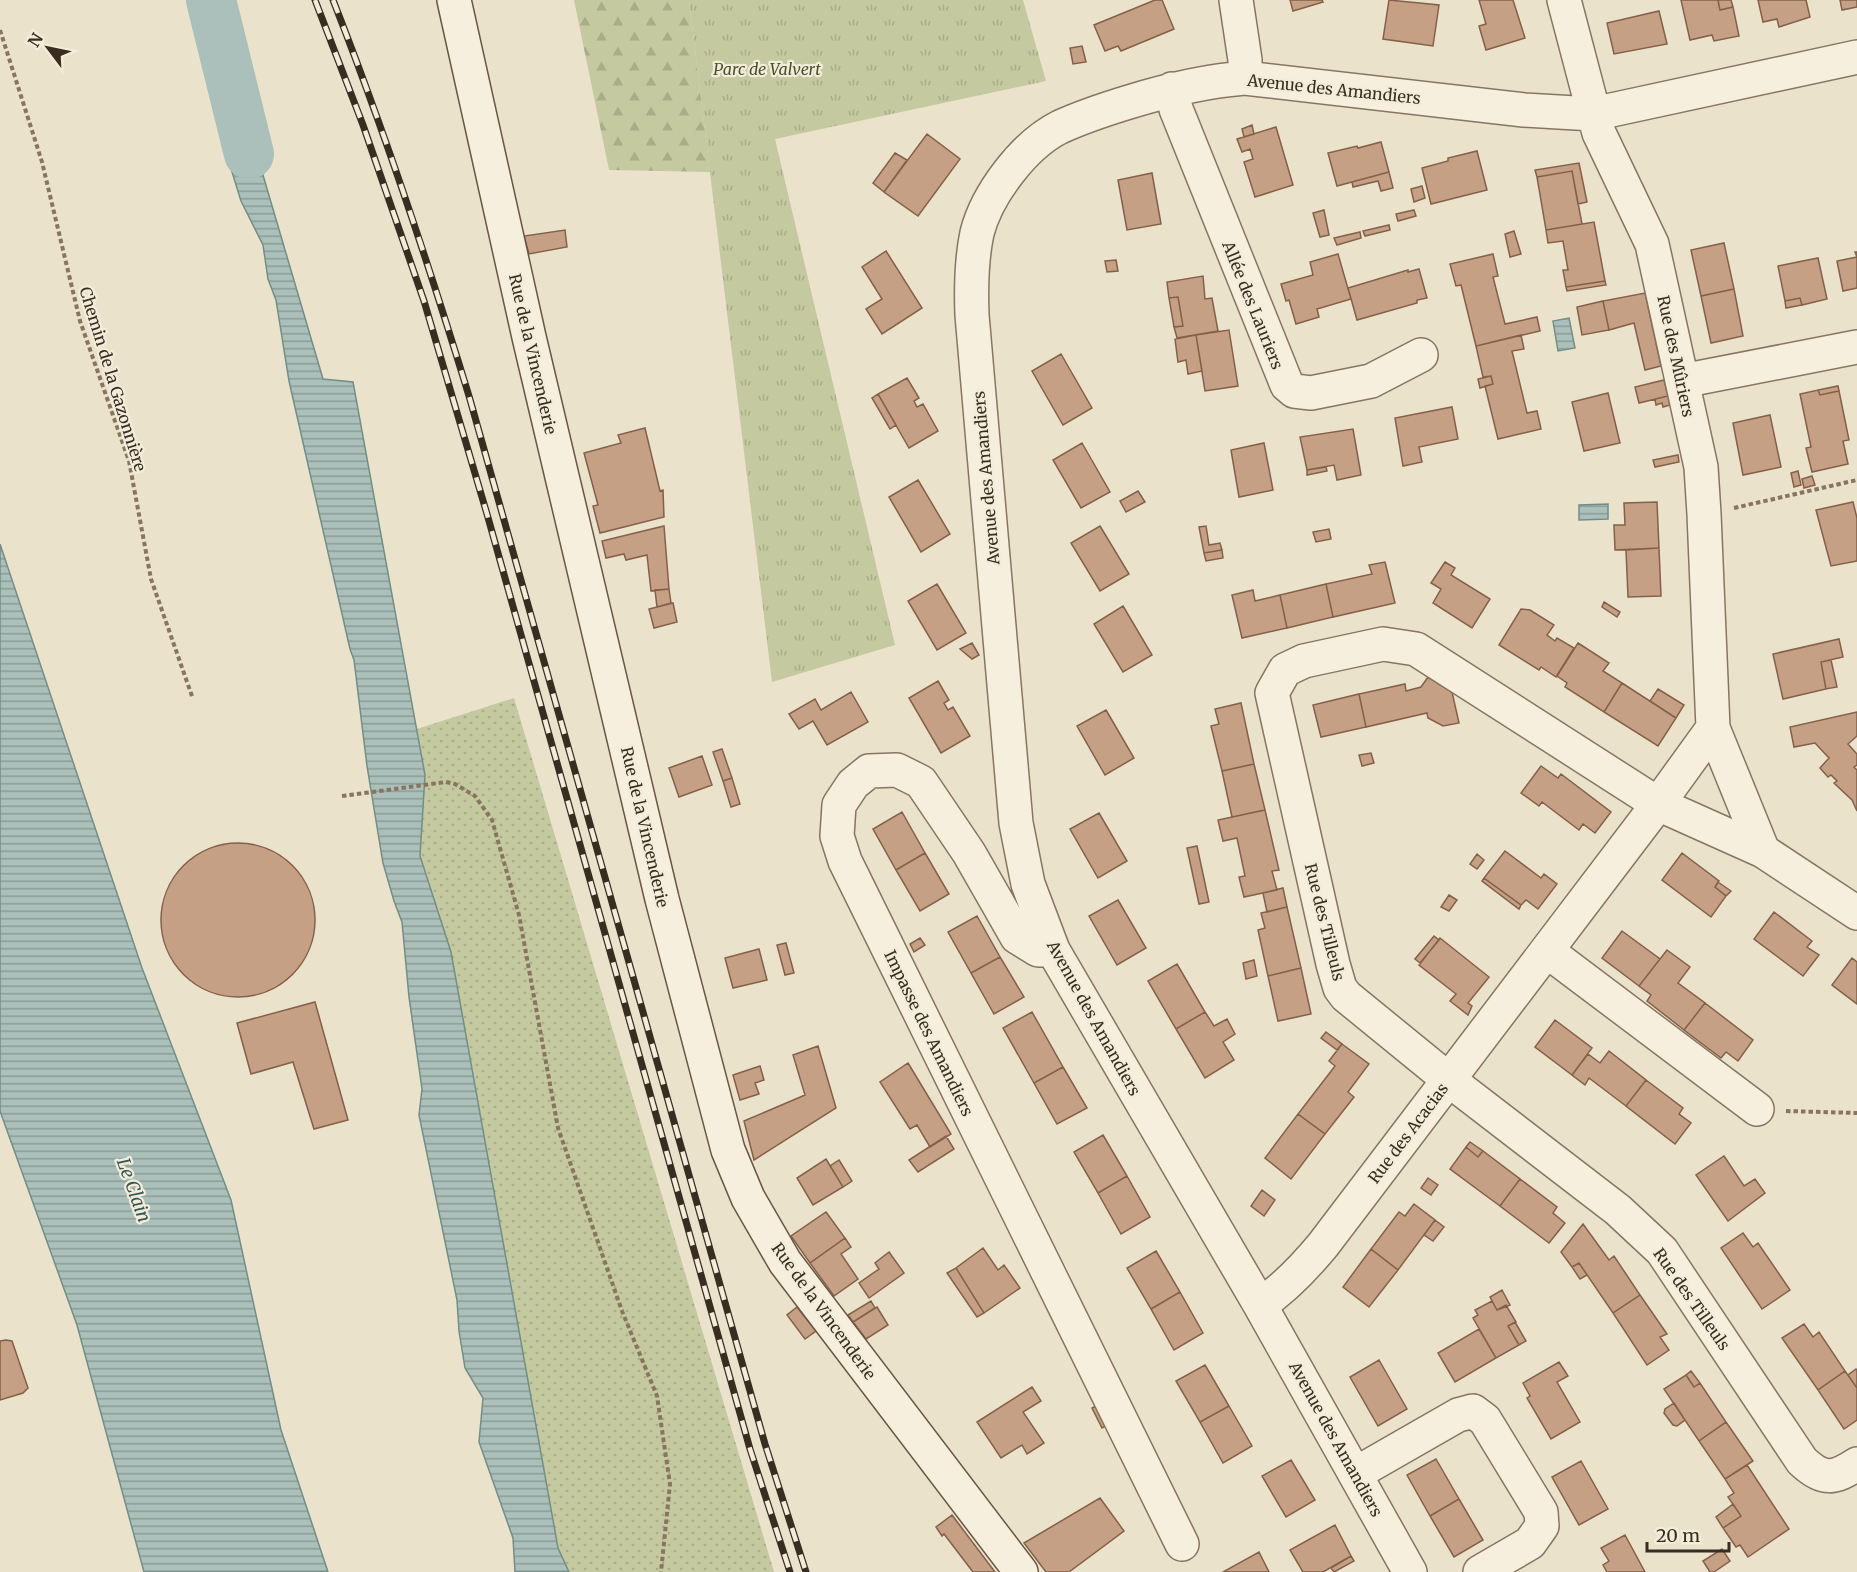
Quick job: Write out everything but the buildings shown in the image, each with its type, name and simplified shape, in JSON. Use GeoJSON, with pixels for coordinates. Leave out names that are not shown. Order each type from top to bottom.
{"type":"FeatureCollection","features":[{"type":"Feature","properties":{"kind":"street","name":"Rue de la Vincenderie"},"geometry":{"type":"LineString","coordinates":[[454,0],[529,337],[662,899],[728,1150],[748,1198],[785,1262],[1021,1572]]}},
{"type":"Feature","properties":{"kind":"street"},"geometry":{"type":"LineString","coordinates":[[1236,0],[1245,60],[1245,78]]}},
{"type":"Feature","properties":{"kind":"street","name":"Rue des Mûriers"},"geometry":{"type":"LineString","coordinates":[[1564,0],[1599,133],[1652,244],[1701,467],[1713,728],[1763,851]]}},
{"type":"Feature","properties":{"kind":"street","name":"Avenue des Amandiers"},"geometry":{"type":"LineString","coordinates":[[1410,1572],[1260,1305],[1053,950],[1028,884],[1016,823],[972,315],[970,276],[978,232],[990,201],[1009,171],[1032,147],[1059,128],[1115,106],[1172,88],[1245,78],[1524,110],[1593,114],[1857,57]]}},
{"type":"Feature","properties":{"kind":"street","name":"Allée des Lauriers"},"geometry":{"type":"LineString","coordinates":[[1172,88],[1176,109],[1287,386],[1294,392],[1311,393],[1371,381],[1421,355]]}},
{"type":"Feature","properties":{"kind":"street"},"geometry":{"type":"LineString","coordinates":[[1682,381],[1857,347]]}},
{"type":"Feature","properties":{"kind":"street","name":"Rue des Tilleuls"},"geometry":{"type":"LineString","coordinates":[[1763,851],[1658,804],[1416,649],[1383,644],[1304,661],[1285,670],[1272,693],[1340,988],[1353,1003],[1449,1080],[1618,1210],[1662,1251],[1802,1461],[1812,1471],[1835,1476],[1857,1464]]}},
{"type":"Feature","properties":{"kind":"street"},"geometry":{"type":"LineString","coordinates":[[1658,804],[1713,728]]}},
{"type":"Feature","properties":{"kind":"street","name":"Impasse des Amandiers"},"geometry":{"type":"LineString","coordinates":[[1053,950],[1038,950],[1017,938],[969,853],[921,782],[897,770],[869,771],[853,784],[839,805],[837,836],[845,861],[1182,1545]]}},
{"type":"Feature","properties":{"kind":"street","name":"Rue des Acacias"},"geometry":{"type":"LineString","coordinates":[[1260,1305],[1280,1292],[1316,1254],[1658,804]]}},
{"type":"Feature","properties":{"kind":"street"},"geometry":{"type":"LineString","coordinates":[[1763,851],[1857,913]]}},
{"type":"Feature","properties":{"kind":"street"},"geometry":{"type":"LineString","coordinates":[[1547,951],[1757,1109]]}},
{"type":"Feature","properties":{"kind":"street"},"geometry":{"type":"LineString","coordinates":[[1354,1474],[1458,1415],[1473,1411],[1485,1420],[1541,1512],[1542,1526],[1530,1543],[1480,1572]]}},
{"type":"Feature","properties":{"kind":"path","name":"Chemin de la Gazonnière"},"geometry":{"type":"LineString","coordinates":[[0,30],[42,162],[80,321],[129,461],[151,579],[193,699]]}},
{"type":"Feature","properties":{"kind":"path"},"geometry":{"type":"LineString","coordinates":[[1704,514],[1857,480]]}},
{"type":"Feature","properties":{"kind":"path"},"geometry":{"type":"LineString","coordinates":[[342,796],[446,782],[455,784],[475,796],[492,820],[519,915],[558,1128],[622,1311],[657,1396],[670,1484],[661,1572]]}},
{"type":"Feature","properties":{"kind":"path"},"geometry":{"type":"LineString","coordinates":[[1757,1109],[1857,1113]]}},
{"type":"Feature","properties":{"kind":"green space"},"geometry":{"type":"Polygon","coordinates":[[[574,0],[689,0],[710,172],[609,170],[574,0]]]}},
{"type":"Feature","properties":{"kind":"green space","name":"Parc de Valvert"},"geometry":{"type":"Polygon","coordinates":[[[689,0],[1023,0],[1046,81],[775,139],[895,645],[772,682],[689,0]]]}},
{"type":"Feature","properties":{"kind":"green space"},"geometry":{"type":"Polygon","coordinates":[[[514,698],[774,1572],[569,1572],[558,1548],[451,952],[420,856],[425,775],[417,729],[514,698]]]}},
{"type":"Feature","properties":{"kind":"water"},"geometry":{"type":"Polygon","coordinates":[[[249,154],[260,165],[323,379],[353,382],[425,775],[420,856],[451,952],[558,1548],[569,1572],[515,1572],[513,1538],[479,1442],[483,1398],[465,1368],[457,1300],[419,1115],[422,1089],[409,997],[402,922],[383,863],[367,766],[354,660],[289,381],[276,300],[268,279],[263,245],[241,201],[228,159],[249,154]]]}},
{"type":"Feature","properties":{"kind":"water"},"geometry":{"type":"Polygon","coordinates":[[[1569,318],[1575,348],[1558,351],[1553,321],[1569,318]]]}},
{"type":"Feature","properties":{"kind":"water"},"geometry":{"type":"Polygon","coordinates":[[[1608,504],[1608,519],[1579,520],[1579,505],[1608,504]]]}},
{"type":"Feature","properties":{"kind":"water","name":"Le Clain"},"geometry":{"type":"Polygon","coordinates":[[[0,544],[142,968],[231,1200],[281,1430],[328,1572],[144,1572],[77,1325],[0,1111],[0,544]]]}},
{"type":"Feature","properties":{"kind":"waterway"},"geometry":{"type":"LineString","coordinates":[[211,0],[249,154]]}},
{"type":"Feature","properties":{"kind":"railway"},"geometry":{"type":"LineString","coordinates":[[315,0],[363,125],[424,301],[487,514],[750,1449],[790,1572]]}},
{"type":"Feature","properties":{"kind":"railway"},"geometry":{"type":"LineString","coordinates":[[333,0],[405,196],[469,396],[765,1444],[806,1572]]}}]}
